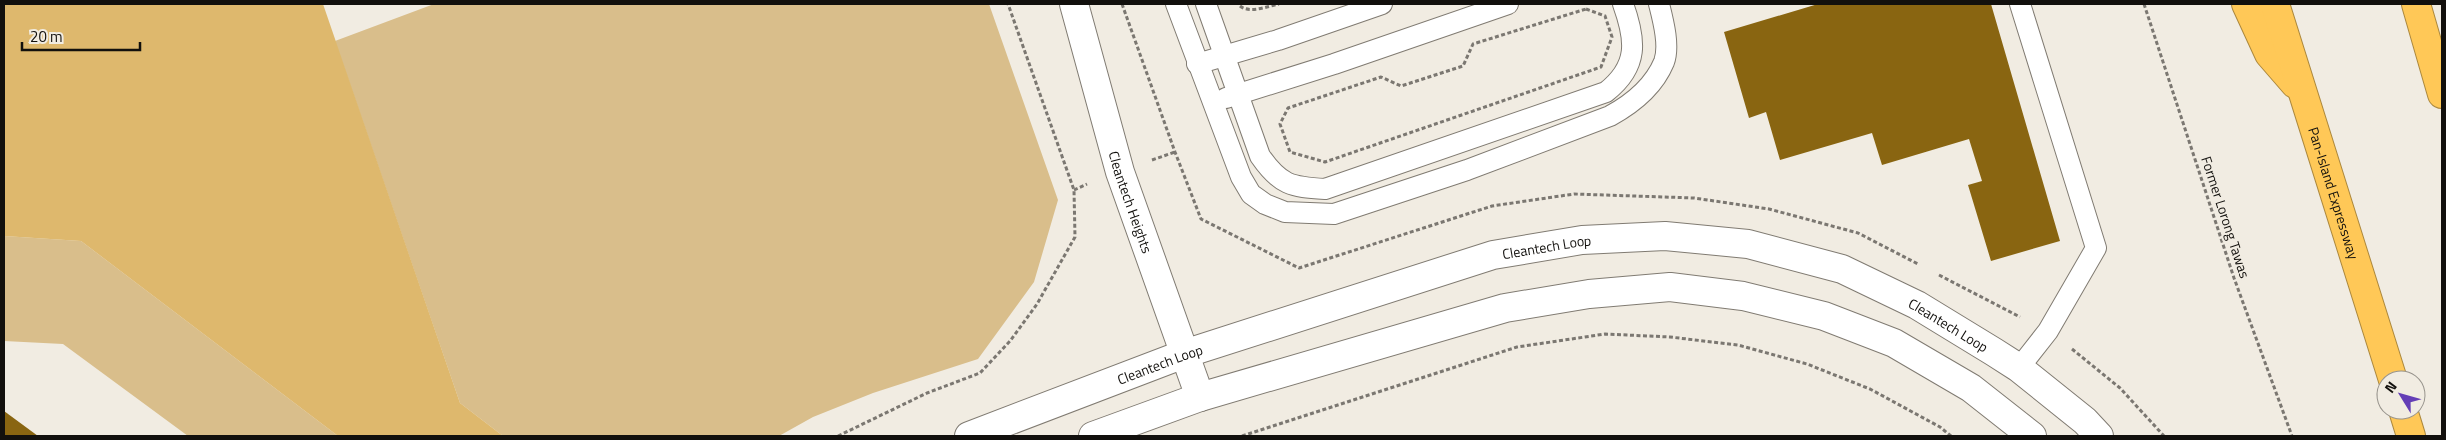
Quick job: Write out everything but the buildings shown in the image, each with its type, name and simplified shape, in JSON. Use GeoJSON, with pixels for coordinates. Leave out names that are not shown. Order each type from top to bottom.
{"type":"FeatureCollection","features":[{"type":"Feature","properties":{"kind":"highway"},"geometry":{"type":"LineString","coordinates":[[2246,4],[2269,54],[2302,93]]}},
{"type":"Feature","properties":{"kind":"highway","name":"Pan-Island Expressway"},"geometry":{"type":"LineString","coordinates":[[2275,4],[2390,370]]}},
{"type":"Feature","properties":{"kind":"highway"},"geometry":{"type":"LineString","coordinates":[[2416,4],[2442,94]]}},
{"type":"Feature","properties":{"kind":"highway"},"geometry":{"type":"LineString","coordinates":[[2406,420],[2411,436]]}},
{"type":"Feature","properties":{"kind":"street","name":"Cleantech Heights"},"geometry":{"type":"LineString","coordinates":[[1074,4],[1120,172],[1200,397]]}},
{"type":"Feature","properties":{"kind":"street","name":"Cleantech Loop"},"geometry":{"type":"LineString","coordinates":[[970,436],[1184,354],[1493,255],[1582,240],[1665,236],[1748,244],[1842,270],[1917,305],[2019,368],[2085,422],[2099,436]]}},
{"type":"Feature","properties":{"kind":"street"},"geometry":{"type":"LineString","coordinates":[[1093,436],[1200,397],[1505,308],[1589,294],[1670,287],[1743,296],[1824,316],[1894,343],[1971,388],[2032,436]]}},
{"type":"Feature","properties":{"kind":"lane"},"geometry":{"type":"LineString","coordinates":[[1176,4],[1241,177],[1251,194],[1265,204],[1286,212],[1334,214],[1467,170],[1610,116],[1629,106],[1651,83],[1664,60],[1665,42],[1659,4]]}},
{"type":"Feature","properties":{"kind":"lane"},"geometry":{"type":"LineString","coordinates":[[1206,4],[1260,156],[1272,173],[1293,186],[1325,189],[1606,92],[1623,75],[1630,62],[1634,46],[1623,4]]}},
{"type":"Feature","properties":{"kind":"lane"},"geometry":{"type":"LineString","coordinates":[[1198,64],[1278,40],[1382,4]]}},
{"type":"Feature","properties":{"kind":"lane"},"geometry":{"type":"LineString","coordinates":[[1212,102],[1334,64],[1508,4]]}},
{"type":"Feature","properties":{"kind":"lane"},"geometry":{"type":"LineString","coordinates":[[2019,368],[2048,331],[2096,248],[2020,4]]}},
{"type":"Feature","properties":{"kind":"path"},"geometry":{"type":"LineString","coordinates":[[838,436],[927,393],[980,373],[1010,341],[1037,304],[1075,237],[1074,190],[1008,4]]}},
{"type":"Feature","properties":{"kind":"path"},"geometry":{"type":"LineString","coordinates":[[1122,4],[1174,152],[1201,219],[1299,268],[1492,206],[1574,194],[1694,198],[1769,209],[1858,233],[1927,269]]}},
{"type":"Feature","properties":{"kind":"path"},"geometry":{"type":"LineString","coordinates":[[1238,4],[1244,9],[1258,9],[1279,4]]}},
{"type":"Feature","properties":{"kind":"path","name":"Former Lorong Tawas"},"geometry":{"type":"LineString","coordinates":[[2144,4],[2234,278],[2292,436]]}},
{"type":"Feature","properties":{"kind":"path"},"geometry":{"type":"LineString","coordinates":[[1557,16],[1586,8],[1605,16],[1612,36],[1601,67]]}},
{"type":"Feature","properties":{"kind":"path"},"geometry":{"type":"LineString","coordinates":[[1420,131],[1325,162],[1290,152],[1280,124],[1288,108],[1381,77],[1401,86],[1463,66],[1473,44]]}},
{"type":"Feature","properties":{"kind":"path"},"geometry":{"type":"LineString","coordinates":[[1935,273],[2048,331],[2120,388],[2164,436]]}},
{"type":"Feature","properties":{"kind":"path"},"geometry":{"type":"LineString","coordinates":[[1242,436],[1517,347],[1605,334],[1670,337],[1738,345],[1807,364],[1870,389],[1940,427],[1951,436]]}},
{"type":"Feature","properties":{"kind":"shaded area"},"geometry":{"type":"Polygon","coordinates":[[[4,4],[323,4],[460,403],[503,436],[338,436],[81,241],[4,236],[4,4]]]}},
{"type":"Feature","properties":{"kind":"shaded area"},"geometry":{"type":"Polygon","coordinates":[[[434,4],[989,4],[1058,200],[1034,282],[978,359],[873,393],[813,417],[779,436],[503,436],[460,403],[335,41],[434,4]]]}},
{"type":"Feature","properties":{"kind":"shaded area"},"geometry":{"type":"Polygon","coordinates":[[[4,236],[81,241],[338,436],[188,436],[63,344],[4,341],[4,236]]]}}]}
